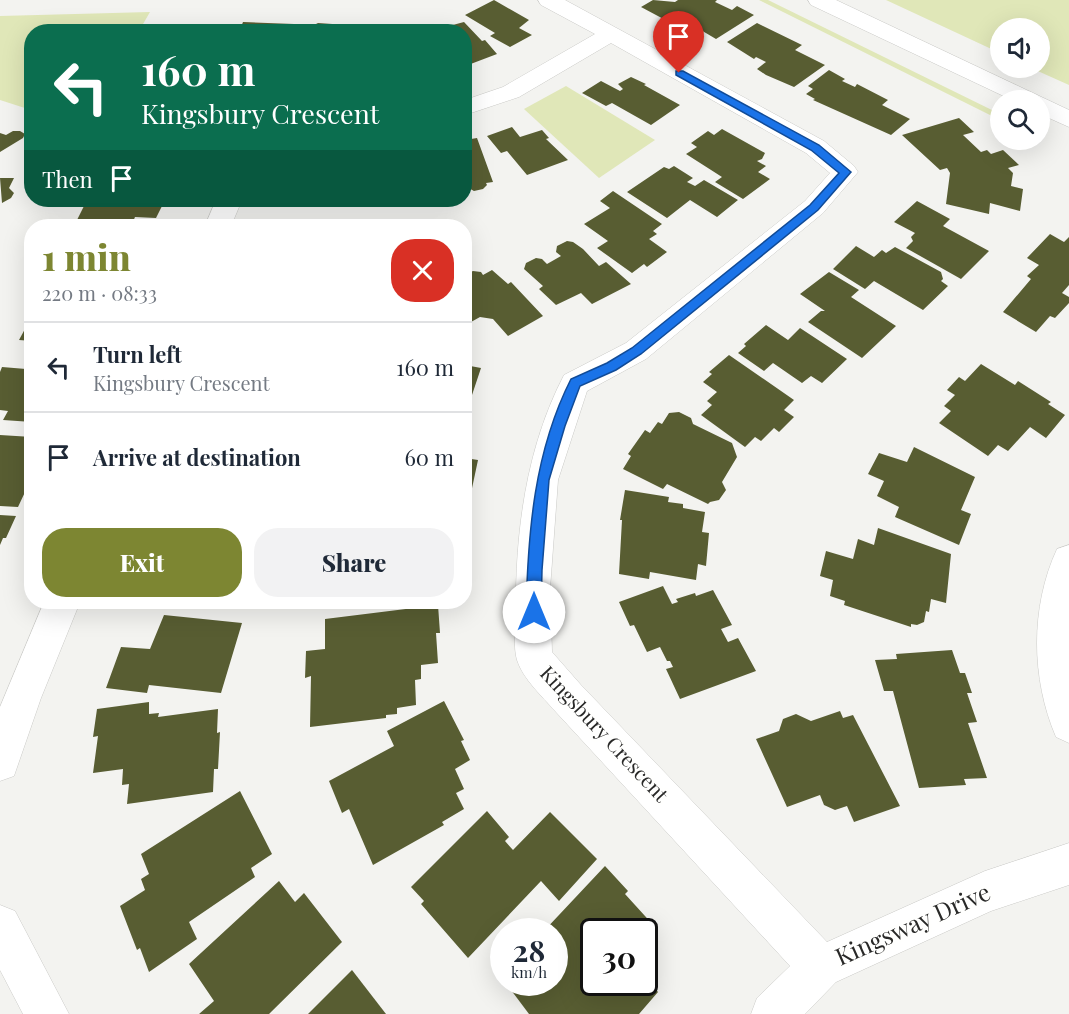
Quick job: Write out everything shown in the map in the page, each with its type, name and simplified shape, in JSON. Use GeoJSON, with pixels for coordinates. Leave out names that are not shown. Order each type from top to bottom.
{"type":"FeatureCollection","features":[{"type":"Feature","properties":{"kind":"street","name":"Kingsbury Crescent"},"geometry":{"type":"LineString","coordinates":[[549,0],[815,147],[846,172],[814,207],[636,351],[575,383],[558,426],[542,480],[533,589],[534,658],[568,698],[821,967]]}},
{"type":"Feature","properties":{"kind":"street"},"geometry":{"type":"LineString","coordinates":[[819,0],[1009,90]]}},
{"type":"Feature","properties":{"kind":"street"},"geometry":{"type":"LineString","coordinates":[[472,106],[511,92],[611,34]]}},
{"type":"Feature","properties":{"kind":"street"},"geometry":{"type":"LineString","coordinates":[[1050,110],[1069,119]]}},
{"type":"Feature","properties":{"kind":"street"},"geometry":{"type":"LineString","coordinates":[[1069,560],[1059,595],[1056,630],[1057,667],[1069,724]]}},
{"type":"Feature","properties":{"kind":"street"},"geometry":{"type":"LineString","coordinates":[[0,762],[22,698],[59,609]]}},
{"type":"Feature","properties":{"kind":"street","name":"Kingsway Drive"},"geometry":{"type":"LineString","coordinates":[[773,1014],[821,967],[985,892],[1069,864]]}},
{"type":"Feature","properties":{"kind":"street"},"geometry":{"type":"LineString","coordinates":[[0,926],[47,1014]]}},
{"type":"Feature","properties":{"kind":"green space"},"geometry":{"type":"Polygon","coordinates":[[[759,0],[768,0],[990,109],[990,115],[759,0]]]}},
{"type":"Feature","properties":{"kind":"green space"},"geometry":{"type":"Polygon","coordinates":[[[886,0],[1069,0],[1069,85],[1050,76],[1050,18],[990,18],[990,48],[886,0]]]}},
{"type":"Feature","properties":{"kind":"green space"},"geometry":{"type":"Polygon","coordinates":[[[150,12],[143,24],[24,24],[24,108],[0,100],[0,16],[150,12]]]}},
{"type":"Feature","properties":{"kind":"green space"},"geometry":{"type":"Polygon","coordinates":[[[566,86],[655,140],[599,178],[524,109],[566,86]]]}},
{"type":"Feature","properties":{"kind":"building"},"geometry":{"type":"Polygon","coordinates":[[[494,0],[529,20],[519,28],[532,35],[510,47],[490,36],[495,33],[465,15],[494,0]]]}},
{"type":"Feature","properties":{"kind":"building"},"geometry":{"type":"Polygon","coordinates":[[[653,0],[675,2],[678,0],[717,0],[715,2],[732,10],[737,6],[754,15],[716,39],[689,23],[686,24],[679,20],[671,23],[641,7],[653,0]]]}},
{"type":"Feature","properties":{"kind":"building"},"geometry":{"type":"Polygon","coordinates":[[[243,22],[294,24],[242,24],[243,22]]]}},
{"type":"Feature","properties":{"kind":"building"},"geometry":{"type":"Polygon","coordinates":[[[757,23],[802,45],[795,50],[825,65],[794,87],[766,75],[757,69],[766,62],[756,57],[754,59],[727,42],[757,23]]]}},
{"type":"Feature","properties":{"kind":"building"},"geometry":{"type":"Polygon","coordinates":[[[472,30],[482,41],[485,40],[497,54],[472,63],[472,30]]]}},
{"type":"Feature","properties":{"kind":"building"},"geometry":{"type":"Polygon","coordinates":[[[829,70],[845,79],[842,81],[855,87],[857,84],[888,100],[882,105],[910,119],[891,135],[813,100],[815,99],[806,94],[813,89],[808,86],[829,70]]]}},
{"type":"Feature","properties":{"kind":"building"},"geometry":{"type":"Polygon","coordinates":[[[631,77],[680,105],[651,125],[612,103],[606,106],[582,93],[601,81],[620,91],[623,89],[618,84],[631,77]]]}},
{"type":"Feature","properties":{"kind":"building"},"geometry":{"type":"Polygon","coordinates":[[[959,118],[974,132],[963,135],[981,152],[987,150],[991,154],[1003,150],[1019,165],[1008,168],[1013,173],[1011,186],[1023,189],[1020,211],[990,203],[989,214],[946,204],[950,173],[947,168],[940,170],[902,135],[959,118]]]}},
{"type":"Feature","properties":{"kind":"building"},"geometry":{"type":"Polygon","coordinates":[[[512,127],[520,137],[542,130],[549,138],[546,139],[568,160],[527,175],[507,151],[501,153],[487,136],[512,127]]]}},
{"type":"Feature","properties":{"kind":"building"},"geometry":{"type":"Polygon","coordinates":[[[722,129],[765,153],[762,159],[757,161],[766,166],[758,172],[770,179],[743,199],[715,182],[722,177],[686,154],[697,147],[691,143],[708,131],[714,135],[722,129]]]}},
{"type":"Feature","properties":{"kind":"building"},"geometry":{"type":"Polygon","coordinates":[[[13,131],[24,133],[23,138],[0,152],[0,133],[6,135],[13,131]]]}},
{"type":"Feature","properties":{"kind":"building"},"geometry":{"type":"Polygon","coordinates":[[[477,138],[493,182],[486,183],[483,189],[474,191],[472,190],[472,139],[477,138]]]}},
{"type":"Feature","properties":{"kind":"building"},"geometry":{"type":"Polygon","coordinates":[[[674,166],[693,178],[687,182],[695,186],[704,180],[738,200],[717,217],[690,200],[667,218],[627,192],[664,167],[669,169],[674,166]]]}},
{"type":"Feature","properties":{"kind":"building"},"geometry":{"type":"Polygon","coordinates":[[[0,178],[14,178],[9,188],[14,193],[11,198],[2,203],[0,178]]]}},
{"type":"Feature","properties":{"kind":"building"},"geometry":{"type":"Polygon","coordinates":[[[613,191],[662,224],[653,231],[657,234],[649,239],[667,252],[647,267],[644,264],[632,273],[597,248],[608,241],[584,224],[610,208],[600,201],[613,191]]]}},
{"type":"Feature","properties":{"kind":"building"},"geometry":{"type":"Polygon","coordinates":[[[917,201],[950,219],[943,226],[989,251],[961,279],[906,248],[913,241],[911,237],[915,233],[894,222],[917,201]]]}},
{"type":"Feature","properties":{"kind":"building"},"geometry":{"type":"Polygon","coordinates":[[[84,207],[162,207],[156,218],[78,219],[84,207]]]}},
{"type":"Feature","properties":{"kind":"building"},"geometry":{"type":"Polygon","coordinates":[[[1050,234],[1064,242],[1069,237],[1069,285],[1062,293],[1069,297],[1069,303],[1055,318],[1050,316],[1036,332],[1003,312],[1031,279],[1027,276],[1039,265],[1027,258],[1050,234]]]}},
{"type":"Feature","properties":{"kind":"building"},"geometry":{"type":"Polygon","coordinates":[[[567,241],[583,249],[599,266],[606,262],[631,284],[592,304],[581,293],[556,305],[539,289],[543,286],[524,269],[526,263],[536,258],[542,259],[547,264],[561,256],[556,252],[557,246],[567,241]]]}},
{"type":"Feature","properties":{"kind":"building"},"geometry":{"type":"Polygon","coordinates":[[[856,246],[874,257],[882,250],[886,253],[895,247],[941,272],[943,279],[941,281],[948,286],[923,310],[874,281],[865,289],[833,269],[856,246]]]}},
{"type":"Feature","properties":{"kind":"building"},"geometry":{"type":"Polygon","coordinates":[[[492,270],[508,284],[511,282],[543,316],[508,336],[493,319],[480,317],[472,321],[472,271],[481,272],[483,275],[492,270]]]}},
{"type":"Feature","properties":{"kind":"building"},"geometry":{"type":"Polygon","coordinates":[[[829,272],[859,290],[851,297],[896,326],[862,358],[808,322],[821,311],[825,311],[800,294],[829,272]]]}},
{"type":"Feature","properties":{"kind":"building"},"geometry":{"type":"Polygon","coordinates":[[[766,325],[788,340],[800,328],[847,359],[822,383],[811,376],[802,383],[773,363],[764,371],[738,353],[746,346],[744,344],[766,325]]]}},
{"type":"Feature","properties":{"kind":"building"},"geometry":{"type":"Polygon","coordinates":[[[24,331],[24,340],[19,340],[24,331]]]}},
{"type":"Feature","properties":{"kind":"building"},"geometry":{"type":"Polygon","coordinates":[[[729,355],[794,400],[784,410],[794,417],[779,432],[774,428],[761,441],[755,437],[745,447],[701,415],[712,405],[707,401],[717,392],[703,382],[712,374],[709,372],[729,355]]]}},
{"type":"Feature","properties":{"kind":"building"},"geometry":{"type":"Polygon","coordinates":[[[981,364],[1015,385],[1018,381],[1051,402],[1048,404],[1065,415],[1046,438],[1030,427],[1008,451],[998,445],[988,456],[939,423],[951,411],[944,406],[955,395],[947,390],[959,377],[965,381],[981,364]]]}},
{"type":"Feature","properties":{"kind":"building"},"geometry":{"type":"Polygon","coordinates":[[[472,366],[481,368],[472,395],[472,366]]]}},
{"type":"Feature","properties":{"kind":"building"},"geometry":{"type":"Polygon","coordinates":[[[2,367],[24,369],[24,421],[3,420],[8,411],[0,410],[2,367]]]}},
{"type":"Feature","properties":{"kind":"building"},"geometry":{"type":"Polygon","coordinates":[[[679,412],[691,418],[693,424],[732,443],[737,457],[722,482],[726,490],[719,500],[708,504],[667,484],[663,489],[623,469],[631,456],[628,454],[645,430],[650,433],[658,422],[662,424],[669,413],[679,412]]]}},
{"type":"Feature","properties":{"kind":"building"},"geometry":{"type":"Polygon","coordinates":[[[0,435],[24,436],[24,494],[18,507],[0,506],[0,435]]]}},
{"type":"Feature","properties":{"kind":"building"},"geometry":{"type":"Polygon","coordinates":[[[914,447],[975,477],[961,510],[971,514],[959,545],[895,517],[899,507],[877,496],[884,481],[868,474],[879,453],[907,462],[914,447]]]}},
{"type":"Feature","properties":{"kind":"building"},"geometry":{"type":"Polygon","coordinates":[[[472,459],[478,460],[472,488],[472,459]]]}},
{"type":"Feature","properties":{"kind":"building"},"geometry":{"type":"Polygon","coordinates":[[[625,490],[669,497],[668,502],[683,504],[683,508],[705,512],[702,532],[709,533],[706,566],[698,564],[696,580],[650,572],[649,579],[619,574],[622,520],[620,520],[625,490]]]}},
{"type":"Feature","properties":{"kind":"building"},"geometry":{"type":"Polygon","coordinates":[[[0,515],[16,516],[6,538],[3,538],[0,545],[0,515]]]}},
{"type":"Feature","properties":{"kind":"building"},"geometry":{"type":"Polygon","coordinates":[[[878,528],[951,554],[946,603],[931,599],[929,612],[926,611],[924,622],[917,625],[911,624],[911,627],[844,605],[845,601],[830,596],[833,580],[820,576],[826,551],[853,559],[858,539],[874,545],[878,528]]]}},
{"type":"Feature","properties":{"kind":"building"},"geometry":{"type":"Polygon","coordinates":[[[663,586],[672,604],[678,602],[676,599],[695,593],[696,596],[713,590],[732,625],[721,629],[728,642],[738,638],[756,671],[680,699],[666,669],[673,667],[670,661],[667,661],[660,647],[647,652],[634,625],[630,626],[619,602],[663,586]]]}},
{"type":"Feature","properties":{"kind":"building"},"geometry":{"type":"Polygon","coordinates":[[[406,609],[438,609],[440,633],[436,633],[438,663],[421,665],[421,679],[415,680],[416,705],[397,708],[397,714],[386,715],[386,718],[310,727],[311,676],[305,678],[306,651],[325,649],[325,619],[406,609]]]}},
{"type":"Feature","properties":{"kind":"building"},"geometry":{"type":"Polygon","coordinates":[[[164,615],[242,623],[221,693],[149,685],[147,693],[106,688],[121,647],[150,649],[164,615]]]}},
{"type":"Feature","properties":{"kind":"building"},"geometry":{"type":"Polygon","coordinates":[[[952,650],[960,673],[965,673],[972,693],[967,693],[977,722],[968,723],[987,778],[964,779],[966,785],[919,788],[893,691],[884,691],[875,660],[897,659],[896,654],[952,650]]]}},
{"type":"Feature","properties":{"kind":"building"},"geometry":{"type":"Polygon","coordinates":[[[444,701],[464,740],[461,741],[470,760],[455,769],[464,789],[456,793],[464,809],[442,822],[444,825],[373,865],[349,809],[342,813],[329,781],[394,746],[387,731],[444,701]]]}},
{"type":"Feature","properties":{"kind":"building"},"geometry":{"type":"Polygon","coordinates":[[[149,702],[149,714],[159,713],[158,717],[218,709],[217,733],[220,732],[218,769],[214,769],[213,792],[127,804],[129,784],[122,785],[123,769],[93,773],[98,736],[93,737],[97,709],[149,702]]]}},
{"type":"Feature","properties":{"kind":"building"},"geometry":{"type":"Polygon","coordinates":[[[840,711],[843,718],[853,715],[900,806],[854,822],[847,806],[835,810],[824,805],[820,795],[787,807],[756,739],[779,731],[783,719],[796,714],[811,721],[840,711]]]}},
{"type":"Feature","properties":{"kind":"building"},"geometry":{"type":"Polygon","coordinates":[[[240,791],[272,854],[251,868],[255,877],[189,922],[197,939],[149,972],[140,948],[137,950],[120,906],[145,890],[141,879],[149,874],[141,854],[240,791]]]}},
{"type":"Feature","properties":{"kind":"building"},"geometry":{"type":"Polygon","coordinates":[[[487,811],[509,837],[505,841],[513,850],[550,812],[597,859],[559,901],[541,881],[506,918],[490,918],[490,935],[468,958],[421,904],[424,901],[411,887],[487,811]]]}},
{"type":"Feature","properties":{"kind":"building"},"geometry":{"type":"Polygon","coordinates":[[[605,866],[628,891],[625,894],[647,918],[580,918],[580,996],[655,996],[639,1014],[529,1014],[516,996],[568,996],[568,918],[556,918],[605,866]]]}},
{"type":"Feature","properties":{"kind":"building"},"geometry":{"type":"Polygon","coordinates":[[[279,881],[295,902],[304,893],[342,942],[269,1014],[199,1014],[214,1001],[189,964],[279,881]]]}},
{"type":"Feature","properties":{"kind":"building"},"geometry":{"type":"Polygon","coordinates":[[[352,970],[386,1014],[308,1014],[352,970]]]}},
{"type":"Feature","properties":{"kind":"route"},"geometry":{"type":"LineString","coordinates":[[534,612],[534,570],[542,480],[558,426],[575,383],[636,351],[814,207],[846,172],[815,147],[679,73]]}}]}
